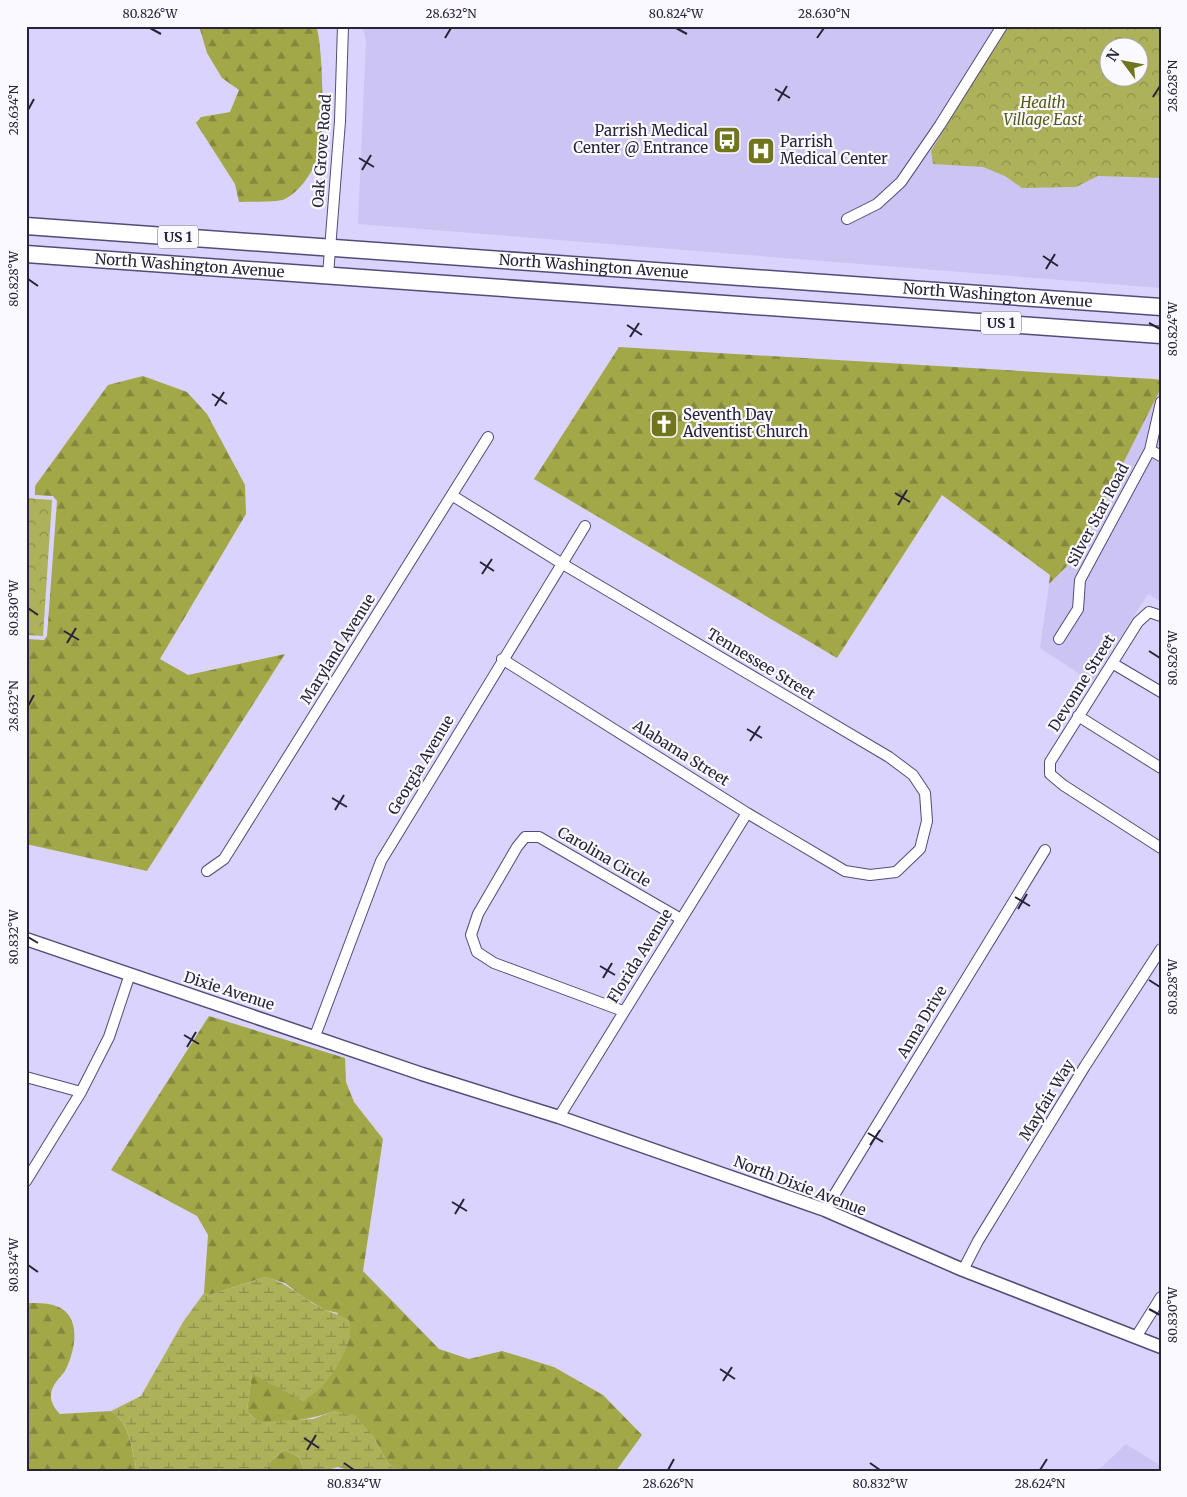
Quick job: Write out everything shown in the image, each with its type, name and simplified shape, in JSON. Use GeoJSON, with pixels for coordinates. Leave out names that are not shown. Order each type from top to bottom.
{"type":"FeatureCollection","features":[{"type":"Feature","properties":{"kind":"main road","name":"North Washington Avenue"},"geometry":{"type":"LineString","coordinates":[[26,226],[1161,307]]}},
{"type":"Feature","properties":{"kind":"main road","name":"North Washington Avenue"},"geometry":{"type":"LineString","coordinates":[[26,254],[1161,334]]}},
{"type":"Feature","properties":{"kind":"main road"},"geometry":{"type":"LineString","coordinates":[[842,312],[843,284]]}},
{"type":"Feature","properties":{"kind":"street"},"geometry":{"type":"LineString","coordinates":[[847,219],[877,204],[900,182],[940,125],[1002,26]]}},
{"type":"Feature","properties":{"kind":"street","name":"Oak Grove Road"},"geometry":{"type":"LineString","coordinates":[[328,275],[340,122],[345,27]]}},
{"type":"Feature","properties":{"kind":"street","name":"Silver Star Road"},"geometry":{"type":"LineString","coordinates":[[1059,639],[1078,609],[1080,580],[1150,450],[1161,402]]}},
{"type":"Feature","properties":{"kind":"street","name":"Maryland Avenue"},"geometry":{"type":"LineString","coordinates":[[206,871],[224,859],[453,496],[488,437]]}},
{"type":"Feature","properties":{"kind":"street"},"geometry":{"type":"LineString","coordinates":[[1150,450],[1161,456]]}},
{"type":"Feature","properties":{"kind":"street","name":"Tennessee Street"},"geometry":{"type":"LineString","coordinates":[[453,496],[561,563],[889,757],[913,775],[925,793],[927,821],[920,849],[896,872],[870,876],[844,870]]}},
{"type":"Feature","properties":{"kind":"street","name":"Georgia Avenue"},"geometry":{"type":"LineString","coordinates":[[315,1036],[381,861],[502,659],[585,526]]}},
{"type":"Feature","properties":{"kind":"street","name":"Devonne Street"},"geometry":{"type":"LineString","coordinates":[[1161,616],[1149,612],[1138,622],[1050,762],[1050,774],[1063,785],[1161,848]]}},
{"type":"Feature","properties":{"kind":"street","name":"Alabama Street"},"geometry":{"type":"LineString","coordinates":[[502,659],[747,813],[844,870]]}},
{"type":"Feature","properties":{"kind":"street"},"geometry":{"type":"LineString","coordinates":[[1112,663],[1161,692]]}},
{"type":"Feature","properties":{"kind":"street"},"geometry":{"type":"LineString","coordinates":[[1078,716],[1161,768]]}},
{"type":"Feature","properties":{"kind":"street","name":"Florida Avenue"},"geometry":{"type":"LineString","coordinates":[[559,1117],[747,813]]}},
{"type":"Feature","properties":{"kind":"street","name":"Carolina Circle"},"geometry":{"type":"LineString","coordinates":[[623,1011],[494,963],[477,952],[471,935],[478,914],[517,847],[525,837],[539,837],[681,919]]}},
{"type":"Feature","properties":{"kind":"street","name":"Anna Drive"},"geometry":{"type":"LineString","coordinates":[[825,1210],[1045,850]]}},
{"type":"Feature","properties":{"kind":"street","name":"Dixie Avenue"},"geometry":{"type":"LineString","coordinates":[[26,939],[422,1074]]}},
{"type":"Feature","properties":{"kind":"street","name":"Mayfair Way"},"geometry":{"type":"LineString","coordinates":[[962,1270],[1085,1066],[1161,949]]}},
{"type":"Feature","properties":{"kind":"street"},"geometry":{"type":"LineString","coordinates":[[26,1181],[81,1092],[109,1037],[130,974]]}},
{"type":"Feature","properties":{"kind":"street","name":"North Dixie Avenue"},"geometry":{"type":"LineString","coordinates":[[422,1074],[559,1117],[825,1210],[962,1270],[1161,1347]]}},
{"type":"Feature","properties":{"kind":"street"},"geometry":{"type":"LineString","coordinates":[[26,1077],[81,1092]]}},
{"type":"Feature","properties":{"kind":"street"},"geometry":{"type":"LineString","coordinates":[[1136,1337],[1161,1297]]}},
{"type":"Feature","properties":{"kind":"shaded area","name":"Parrish Medical Center"},"geometry":{"type":"Polygon","coordinates":[[[362,26],[1161,26],[1161,288],[358,224],[366,40],[362,26]]]}},
{"type":"Feature","properties":{"kind":"shaded area"},"geometry":{"type":"Polygon","coordinates":[[[1161,388],[1161,602],[1148,594],[1092,682],[1040,648],[1049,584],[1076,557],[1161,388]]]}},
{"type":"Feature","properties":{"kind":"shaded area"},"geometry":{"type":"Polygon","coordinates":[[[1126,1444],[1161,1466],[1161,1471],[1090,1471],[1102,1467],[1126,1444]]]}},
{"type":"Feature","properties":{"kind":"green space"},"geometry":{"type":"Polygon","coordinates":[[[199,26],[316,26],[322,69],[323,111],[321,145],[319,155],[306,180],[285,199],[239,202],[235,184],[196,123],[201,117],[230,112],[239,90],[222,78],[207,53],[199,26]]]}},
{"type":"Feature","properties":{"kind":"green space","name":"Health Village East"},"geometry":{"type":"Polygon","coordinates":[[[1008,26],[1161,26],[1161,178],[1098,176],[1076,187],[1022,188],[1005,176],[983,167],[933,164],[931,151],[1008,26]]]}},
{"type":"Feature","properties":{"kind":"green space"},"geometry":{"type":"Polygon","coordinates":[[[619,347],[1154,379],[1161,380],[1161,388],[1076,557],[1049,584],[1050,575],[942,495],[837,658],[534,479],[619,347]]]}},
{"type":"Feature","properties":{"kind":"green space"},"geometry":{"type":"Polygon","coordinates":[[[143,376],[187,392],[207,414],[245,485],[246,514],[160,659],[188,675],[285,654],[147,871],[26,844],[26,639],[44,640],[47,636],[57,501],[53,496],[35,495],[35,486],[108,385],[143,376]]]}},
{"type":"Feature","properties":{"kind":"green space"},"geometry":{"type":"Polygon","coordinates":[[[26,498],[52,500],[43,636],[26,635],[26,498]]]}},
{"type":"Feature","properties":{"kind":"green space"},"geometry":{"type":"Polygon","coordinates":[[[209,1016],[345,1058],[346,1082],[354,1102],[383,1139],[363,1271],[439,1349],[469,1359],[502,1351],[554,1367],[603,1395],[642,1435],[616,1471],[398,1471],[387,1462],[373,1436],[335,1411],[307,1419],[258,1422],[247,1411],[252,1373],[304,1401],[338,1313],[325,1310],[303,1297],[285,1283],[265,1277],[209,1295],[204,1293],[208,1235],[197,1216],[111,1170],[209,1016]]]}},
{"type":"Feature","properties":{"kind":"green space"},"geometry":{"type":"Polygon","coordinates":[[[265,1277],[281,1283],[316,1305],[349,1320],[350,1335],[348,1344],[335,1370],[323,1386],[304,1401],[252,1374],[247,1411],[258,1422],[313,1419],[335,1411],[355,1415],[373,1436],[387,1462],[398,1471],[351,1471],[338,1467],[325,1471],[304,1470],[299,1457],[284,1450],[270,1462],[267,1471],[134,1471],[136,1466],[129,1436],[122,1422],[111,1411],[141,1396],[183,1322],[204,1293],[209,1295],[265,1277]]]}},
{"type":"Feature","properties":{"kind":"green space"},"geometry":{"type":"Polygon","coordinates":[[[29,1303],[50,1304],[63,1309],[73,1324],[74,1343],[72,1353],[65,1371],[55,1384],[51,1394],[51,1400],[55,1408],[60,1414],[111,1411],[122,1422],[129,1436],[136,1467],[134,1471],[26,1471],[26,1308],[29,1303]]]}},
{"type":"Feature","properties":{"kind":"green space"},"geometry":{"type":"Polygon","coordinates":[[[284,1450],[299,1457],[304,1470],[318,1471],[267,1471],[270,1462],[284,1450]]]}},
{"type":"Feature","properties":{"kind":"place","name":"Parrish Medical Center @ Entrance"},"geometry":{"type":"Point","coordinates":[727,140]}},
{"type":"Feature","properties":{"kind":"place","name":"Parrish Medical Center"},"geometry":{"type":"Point","coordinates":[761,151]}},
{"type":"Feature","properties":{"kind":"place","name":"Seventh Day Adventist Church"},"geometry":{"type":"Point","coordinates":[664,424]}}]}
